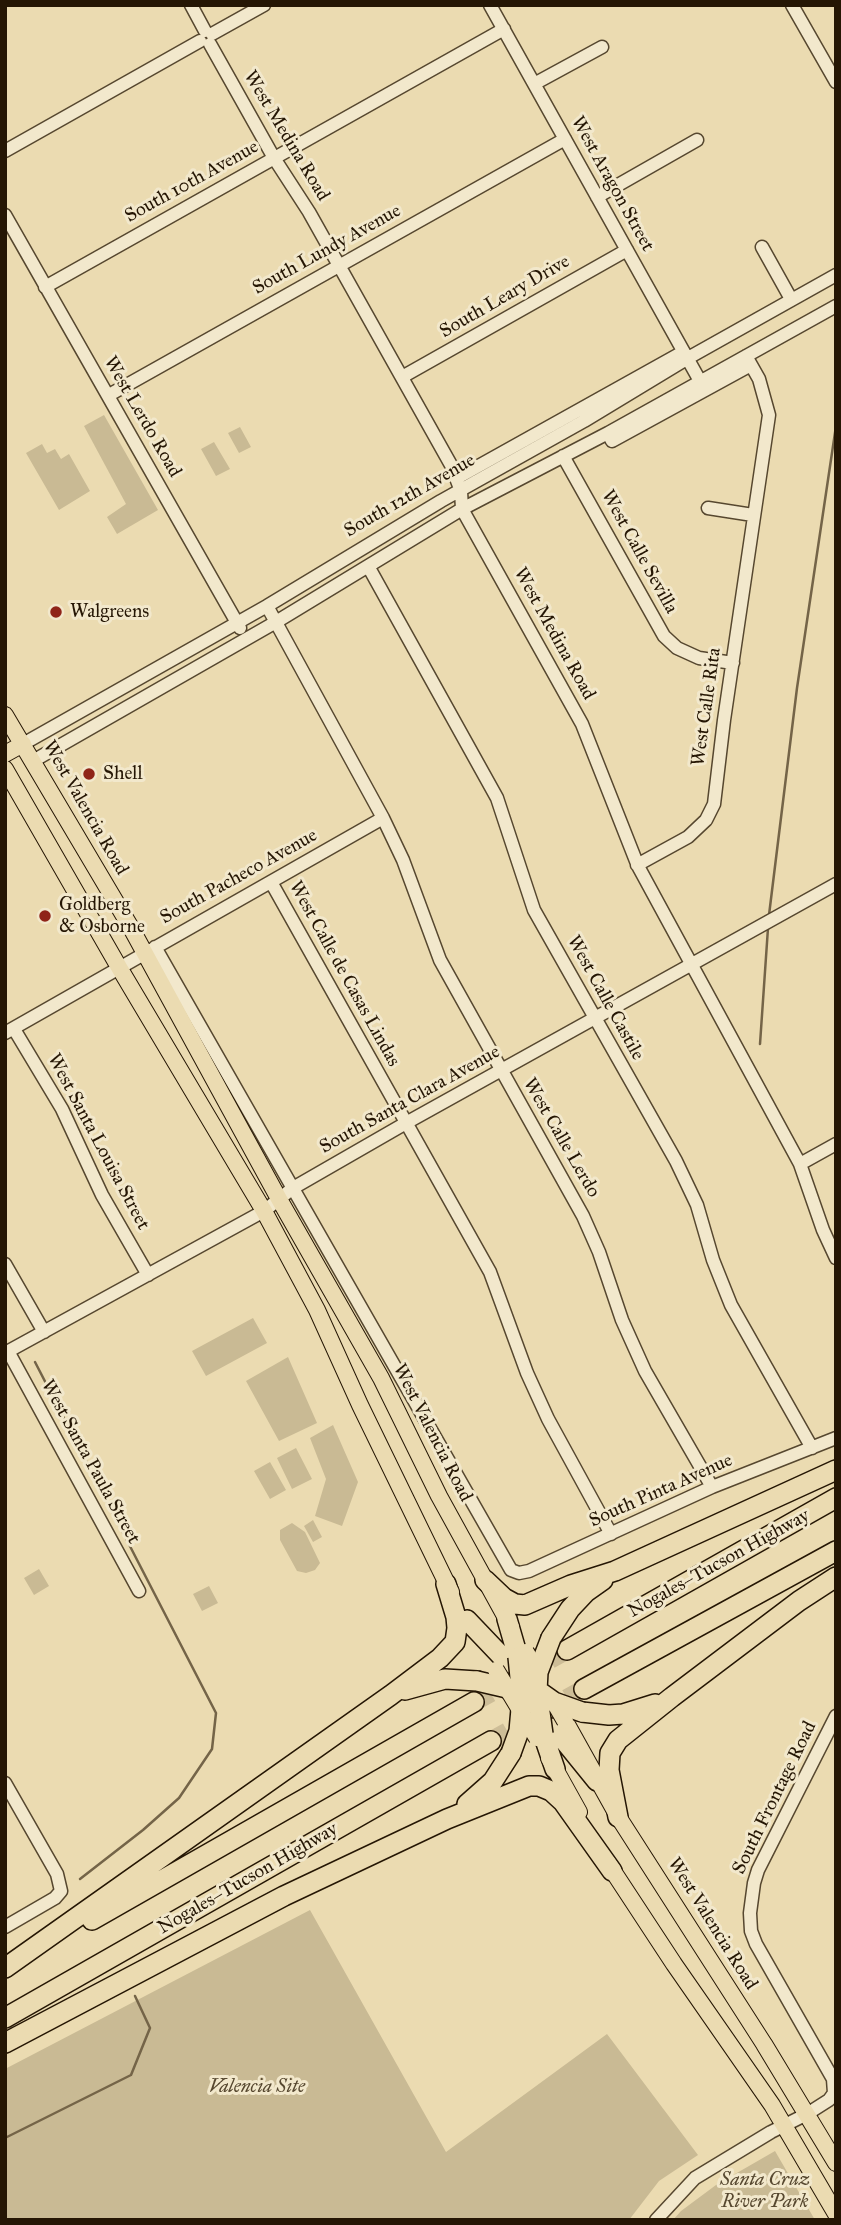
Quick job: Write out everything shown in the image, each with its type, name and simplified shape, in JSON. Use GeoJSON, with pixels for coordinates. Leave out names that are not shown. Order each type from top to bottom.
{"type":"FeatureCollection","features":[{"type":"Feature","properties":{"kind":"highway"},"geometry":{"type":"LineString","coordinates":[[485,1580],[504,1598],[515,1604],[525,1605],[571,1585],[615,1571],[836,1470]]}},
{"type":"Feature","properties":{"kind":"highway","name":"Nogales–Tucson Highway"},"geometry":{"type":"LineString","coordinates":[[567,1650],[836,1499]]}},
{"type":"Feature","properties":{"kind":"highway"},"geometry":{"type":"LineString","coordinates":[[584,1689],[836,1550]]}},
{"type":"Feature","properties":{"kind":"highway"},"geometry":{"type":"LineString","coordinates":[[447,1819],[479,1796],[493,1782],[511,1753],[519,1731],[524,1682],[570,1609],[586,1592],[615,1571]]}},
{"type":"Feature","properties":{"kind":"highway"},"geometry":{"type":"LineString","coordinates":[[618,1817],[609,1770],[610,1753],[618,1740],[799,1601],[836,1577]]}},
{"type":"Feature","properties":{"kind":"highway"},"geometry":{"type":"LineString","coordinates":[[5,1969],[440,1658],[455,1642],[456,1617],[446,1584]]}},
{"type":"Feature","properties":{"kind":"highway"},"geometry":{"type":"LineString","coordinates":[[507,1619],[524,1682],[556,1727],[555,1769]]}},
{"type":"Feature","properties":{"kind":"highway"},"geometry":{"type":"LineString","coordinates":[[467,1620],[524,1682],[597,1781]]}},
{"type":"Feature","properties":{"kind":"highway"},"geometry":{"type":"LineString","coordinates":[[391,1695],[445,1679],[524,1682]]}},
{"type":"Feature","properties":{"kind":"highway"},"geometry":{"type":"LineString","coordinates":[[556,1727],[637,1711],[672,1697]]}},
{"type":"Feature","properties":{"kind":"highway"},"geometry":{"type":"LineString","coordinates":[[5,1969],[474,1702]]}},
{"type":"Feature","properties":{"kind":"highway","name":"Nogales–Tucson Highway"},"geometry":{"type":"LineString","coordinates":[[5,2018],[491,1741]]}},
{"type":"Feature","properties":{"kind":"highway"},"geometry":{"type":"LineString","coordinates":[[5,2043],[284,1896],[447,1819],[529,1786],[539,1786],[551,1791],[563,1802],[612,1871]]}},
{"type":"Feature","properties":{"kind":"main road","name":"West Valencia Road"},"geometry":{"type":"LineString","coordinates":[[5,715],[149,951],[279,1199],[381,1378],[439,1496],[507,1619]]}},
{"type":"Feature","properties":{"kind":"main road","name":"South 12th Avenue"},"geometry":{"type":"LineString","coordinates":[[5,754],[23,744]]}},
{"type":"Feature","properties":{"kind":"main road","name":"South 12th Avenue"},"geometry":{"type":"LineString","coordinates":[[6,774],[33,761]]}},
{"type":"Feature","properties":{"kind":"main road"},"geometry":{"type":"LineString","coordinates":[[6,774],[264,1211],[317,1310],[446,1584],[467,1620]]}},
{"type":"Feature","properties":{"kind":"main road"},"geometry":{"type":"LineString","coordinates":[[555,1769],[612,1871],[785,2125],[836,2214]]}},
{"type":"Feature","properties":{"kind":"main road","name":"West Valencia Road"},"geometry":{"type":"LineString","coordinates":[[597,1781],[836,2162]]}},
{"type":"Feature","properties":{"kind":"street","name":"West Medina Road"},"geometry":{"type":"LineString","coordinates":[[191,5],[274,158],[309,212],[402,377],[459,484],[462,509],[582,724],[637,865],[800,1164],[823,1230],[836,1258]]}},
{"type":"Feature","properties":{"kind":"street"},"geometry":{"type":"LineString","coordinates":[[5,151],[264,5]]}},
{"type":"Feature","properties":{"kind":"street","name":"West Aragon Street"},"geometry":{"type":"LineString","coordinates":[[490,5],[700,381]]}},
{"type":"Feature","properties":{"kind":"street"},"geometry":{"type":"LineString","coordinates":[[792,5],[836,82]]}},
{"type":"Feature","properties":{"kind":"street","name":"South 10th Avenue"},"geometry":{"type":"LineString","coordinates":[[45,287],[504,29]]}},
{"type":"Feature","properties":{"kind":"street"},"geometry":{"type":"LineString","coordinates":[[534,84],[602,47]]}},
{"type":"Feature","properties":{"kind":"street","name":"South Lundy Avenue"},"geometry":{"type":"LineString","coordinates":[[109,395],[565,139]]}},
{"type":"Feature","properties":{"kind":"street"},"geometry":{"type":"LineString","coordinates":[[597,197],[697,140]]}},
{"type":"Feature","properties":{"kind":"street","name":"West Lerdo Road"},"geometry":{"type":"LineString","coordinates":[[5,215],[245,638]]}},
{"type":"Feature","properties":{"kind":"street"},"geometry":{"type":"LineString","coordinates":[[762,247],[791,299]]}},
{"type":"Feature","properties":{"kind":"street","name":"South Leary Drive"},"geometry":{"type":"LineString","coordinates":[[402,377],[627,250]]}},
{"type":"Feature","properties":{"kind":"street","name":"South 12th Avenue"},"geometry":{"type":"LineString","coordinates":[[23,744],[267,606],[459,484],[686,355],[836,275]]}},
{"type":"Feature","properties":{"kind":"street","name":"South 12th Avenue"},"geometry":{"type":"LineString","coordinates":[[608,433],[612,442],[836,306]]}},
{"type":"Feature","properties":{"kind":"street","name":"South 12th Avenue"},"geometry":{"type":"LineString","coordinates":[[33,761],[275,622],[462,509],[608,433],[700,381],[748,360]]}},
{"type":"Feature","properties":{"kind":"street","name":"West Calle Rita"},"geometry":{"type":"LineString","coordinates":[[637,865],[688,837],[706,820],[714,804],[769,415],[759,379],[748,360]]}},
{"type":"Feature","properties":{"kind":"street","name":"West Calle Sevilla"},"geometry":{"type":"LineString","coordinates":[[563,456],[664,636],[677,648],[699,658],[733,663]]}},
{"type":"Feature","properties":{"kind":"street"},"geometry":{"type":"LineString","coordinates":[[708,508],[753,515]]}},
{"type":"Feature","properties":{"kind":"street","name":"West Calle Castile"},"geometry":{"type":"LineString","coordinates":[[368,566],[497,798],[534,910],[676,1161],[697,1205],[713,1260],[731,1305],[812,1448]]}},
{"type":"Feature","properties":{"kind":"street","name":"West Calle Lerdo"},"geometry":{"type":"LineString","coordinates":[[267,606],[383,818],[403,860],[440,960],[583,1216],[599,1252],[622,1320],[645,1371],[712,1488]]}},
{"type":"Feature","properties":{"kind":"street","name":"South Pacheco Avenue"},"geometry":{"type":"LineString","coordinates":[[9,1031],[383,818]]}},
{"type":"Feature","properties":{"kind":"street","name":"West Calle de Casas Lindas"},"geometry":{"type":"LineString","coordinates":[[271,881],[490,1272],[507,1312],[527,1373],[548,1419],[611,1534]]}},
{"type":"Feature","properties":{"kind":"street","name":"South Santa Clara Avenue"},"geometry":{"type":"LineString","coordinates":[[7,1352],[264,1211],[293,1188],[406,1123],[836,884]]}},
{"type":"Feature","properties":{"kind":"street","name":"West Valencia Road"},"geometry":{"type":"LineString","coordinates":[[149,951],[293,1188],[506,1563]]}},
{"type":"Feature","properties":{"kind":"street","name":"West Santa Louisa Street"},"geometry":{"type":"LineString","coordinates":[[9,1031],[62,1109],[102,1195],[148,1275]]}},
{"type":"Feature","properties":{"kind":"street"},"geometry":{"type":"LineString","coordinates":[[800,1164],[836,1144]]}},
{"type":"Feature","properties":{"kind":"street"},"geometry":{"type":"LineString","coordinates":[[5,1264],[44,1332]]}},
{"type":"Feature","properties":{"kind":"street","name":"West Santa Paula Street"},"geometry":{"type":"LineString","coordinates":[[7,1352],[139,1591]]}},
{"type":"Feature","properties":{"kind":"street","name":"South Pinta Avenue"},"geometry":{"type":"LineString","coordinates":[[506,1563],[511,1570],[529,1572],[712,1488],[836,1438]]}},
{"type":"Feature","properties":{"kind":"street","name":"South Frontage Road"},"geometry":{"type":"LineString","coordinates":[[656,2220],[695,2178],[807,2114],[829,2100],[834,2093],[833,2079],[756,1944],[751,1931],[751,1898],[758,1870],[836,1716]]}},
{"type":"Feature","properties":{"kind":"street"},"geometry":{"type":"LineString","coordinates":[[5,1783],[57,1874],[61,1891],[55,1898],[5,1927]]}},
{"type":"Feature","properties":{"kind":"green space"},"geometry":{"type":"Polygon","coordinates":[[[104,415],[158,510],[117,534],[107,517],[126,504],[84,426],[104,415]]]}},
{"type":"Feature","properties":{"kind":"green space"},"geometry":{"type":"Polygon","coordinates":[[[240,427],[251,447],[239,453],[228,433],[240,427]]]}},
{"type":"Feature","properties":{"kind":"green space"},"geometry":{"type":"Polygon","coordinates":[[[214,442],[230,469],[216,476],[201,449],[214,442]]]}},
{"type":"Feature","properties":{"kind":"green space"},"geometry":{"type":"Polygon","coordinates":[[[42,444],[47,453],[55,449],[61,459],[69,454],[90,491],[59,510],[26,453],[42,444]]]}},
{"type":"Feature","properties":{"kind":"green space"},"geometry":{"type":"Polygon","coordinates":[[[253,1318],[267,1343],[206,1376],[192,1351],[253,1318]]]}},
{"type":"Feature","properties":{"kind":"green space"},"geometry":{"type":"Polygon","coordinates":[[[288,1357],[317,1423],[279,1441],[246,1381],[288,1357]]]}},
{"type":"Feature","properties":{"kind":"green space"},"geometry":{"type":"Polygon","coordinates":[[[333,1425],[358,1482],[342,1526],[315,1516],[326,1479],[310,1438],[333,1425]]]}},
{"type":"Feature","properties":{"kind":"green space"},"geometry":{"type":"Polygon","coordinates":[[[296,1448],[312,1479],[292,1489],[277,1458],[296,1448]]]}},
{"type":"Feature","properties":{"kind":"green space"},"geometry":{"type":"Polygon","coordinates":[[[270,1462],[286,1490],[270,1499],[254,1471],[270,1462]]]}},
{"type":"Feature","properties":{"kind":"green space"},"geometry":{"type":"Polygon","coordinates":[[[313,1520],[322,1537],[313,1542],[304,1526],[313,1520]]]}},
{"type":"Feature","properties":{"kind":"green space"},"geometry":{"type":"Polygon","coordinates":[[[292,1523],[305,1532],[320,1563],[315,1570],[306,1573],[297,1571],[280,1540],[280,1530],[292,1523]]]}},
{"type":"Feature","properties":{"kind":"green space"},"geometry":{"type":"Polygon","coordinates":[[[39,1569],[49,1586],[34,1595],[24,1578],[39,1569]]]}},
{"type":"Feature","properties":{"kind":"green space"},"geometry":{"type":"Polygon","coordinates":[[[209,1586],[218,1603],[202,1611],[193,1594],[209,1586]]]}},
{"type":"Feature","properties":{"kind":"green space","name":"Valencia Site"},"geometry":{"type":"Polygon","coordinates":[[[310,1910],[446,2152],[607,2034],[698,2155],[659,2181],[629,2220],[5,2220],[5,2069],[310,1910]]]}},
{"type":"Feature","properties":{"kind":"green space","name":"Santa Cruz River Park"},"geometry":{"type":"Polygon","coordinates":[[[775,2151],[815,2220],[673,2220],[716,2185],[775,2151]]]}},
{"type":"Feature","properties":{"kind":"waterway"},"geometry":{"type":"LineString","coordinates":[[769,915],[797,688],[836,426]]}},
{"type":"Feature","properties":{"kind":"waterway"},"geometry":{"type":"LineString","coordinates":[[760,1044],[768,928]]}},
{"type":"Feature","properties":{"kind":"waterway"},"geometry":{"type":"LineString","coordinates":[[35,1362],[216,1713],[212,1749],[179,1798],[80,1879]]}},
{"type":"Feature","properties":{"kind":"waterway"},"geometry":{"type":"LineString","coordinates":[[5,2138],[131,2075],[150,2028],[135,1996]]}},
{"type":"Feature","properties":{"kind":"tunnel"},"geometry":{"type":"LineString","coordinates":[[474,1702],[567,1650]]}},
{"type":"Feature","properties":{"kind":"tunnel"},"geometry":{"type":"LineString","coordinates":[[491,1741],[584,1689]]}},
{"type":"Feature","properties":{"kind":"place","name":"Walgreens"},"geometry":{"type":"Point","coordinates":[56,612]}},
{"type":"Feature","properties":{"kind":"place","name":"Shell"},"geometry":{"type":"Point","coordinates":[89,774]}},
{"type":"Feature","properties":{"kind":"place","name":"Goldberg & Osborne"},"geometry":{"type":"Point","coordinates":[45,916]}}]}
